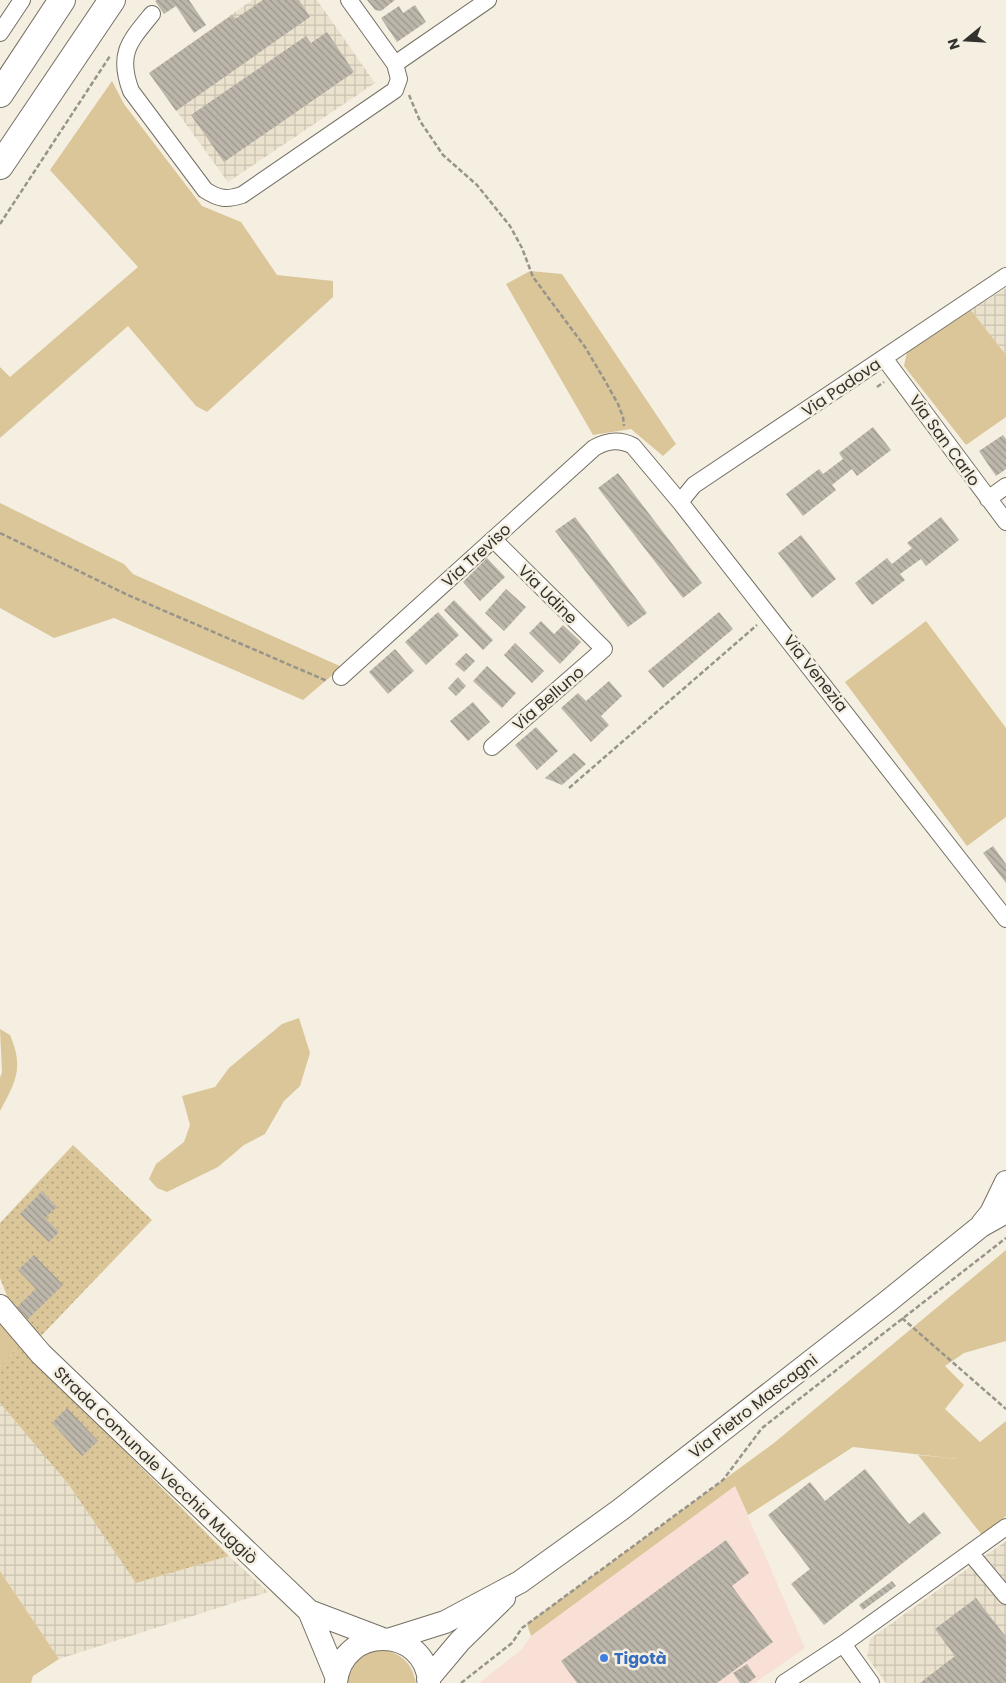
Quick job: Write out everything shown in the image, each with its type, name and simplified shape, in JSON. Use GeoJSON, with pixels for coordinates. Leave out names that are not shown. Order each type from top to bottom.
{"type":"FeatureCollection","features":[{"type":"Feature","properties":{"kind":"highway"},"geometry":{"type":"LineString","coordinates":[[0,94],[62,0]]}},
{"type":"Feature","properties":{"kind":"highway"},"geometry":{"type":"LineString","coordinates":[[0,166],[112,0]]}},
{"type":"Feature","properties":{"kind":"main road","name":"Via Pietro Mascagni"},"geometry":{"type":"LineString","coordinates":[[336,1679],[342,1661],[352,1650],[365,1641],[385,1638],[445,1622],[520,1582],[894,1310],[981,1226],[991,1213],[1006,1182]]}},
{"type":"Feature","properties":{"kind":"main road","name":"Via Pietro Mascagni"},"geometry":{"type":"LineString","coordinates":[[981,1226],[1006,1212]]}},
{"type":"Feature","properties":{"kind":"main road","name":"Strada Comunale Vecchia Muggiò"},"geometry":{"type":"LineString","coordinates":[[2,1307],[41,1354],[309,1612]]}},
{"type":"Feature","properties":{"kind":"main road","name":"Via Pietro Mascagni"},"geometry":{"type":"LineString","coordinates":[[429,1681],[460,1641],[520,1582]]}},
{"type":"Feature","properties":{"kind":"main road"},"geometry":{"type":"LineString","coordinates":[[309,1612],[404,1644],[416,1652],[424,1665],[429,1681]]}},
{"type":"Feature","properties":{"kind":"main road"},"geometry":{"type":"LineString","coordinates":[[309,1612],[336,1679]]}},
{"type":"Feature","properties":{"kind":"street"},"geometry":{"type":"LineString","coordinates":[[0,33],[22,0]]}},
{"type":"Feature","properties":{"kind":"street"},"geometry":{"type":"LineString","coordinates":[[152,14],[130,41],[124,58],[126,77],[131,91],[205,190],[216,197],[227,199],[242,195],[395,90],[399,79],[395,64],[350,0]]}},
{"type":"Feature","properties":{"kind":"street"},"geometry":{"type":"LineString","coordinates":[[395,64],[488,0]]}},
{"type":"Feature","properties":{"kind":"street","name":"Via Padova"},"geometry":{"type":"LineString","coordinates":[[680,502],[694,485],[1006,276]]}},
{"type":"Feature","properties":{"kind":"street","name":"Via San Carlo"},"geometry":{"type":"LineString","coordinates":[[884,358],[1006,522]]}},
{"type":"Feature","properties":{"kind":"street","name":"Via Venezia"},"geometry":{"type":"LineString","coordinates":[[620,441],[633,446],[680,502],[1006,919]]}},
{"type":"Feature","properties":{"kind":"street","name":"Via Treviso"},"geometry":{"type":"LineString","coordinates":[[341,677],[594,448],[603,442],[620,441]]}},
{"type":"Feature","properties":{"kind":"street"},"geometry":{"type":"LineString","coordinates":[[988,499],[1006,486]]}},
{"type":"Feature","properties":{"kind":"street","name":"Via Udine"},"geometry":{"type":"LineString","coordinates":[[493,539],[604,649]]}},
{"type":"Feature","properties":{"kind":"street","name":"Via Belluno"},"geometry":{"type":"LineString","coordinates":[[492,747],[604,649]]}},
{"type":"Feature","properties":{"kind":"street"},"geometry":{"type":"LineString","coordinates":[[784,1683],[843,1644],[971,1554],[1006,1527]]}},
{"type":"Feature","properties":{"kind":"street"},"geometry":{"type":"LineString","coordinates":[[971,1554],[1006,1596]]}},
{"type":"Feature","properties":{"kind":"street"},"geometry":{"type":"LineString","coordinates":[[843,1644],[871,1683]]}},
{"type":"Feature","properties":{"kind":"path"},"geometry":{"type":"LineString","coordinates":[[0,224],[113,50]]}},
{"type":"Feature","properties":{"kind":"path"},"geometry":{"type":"LineString","coordinates":[[398,84],[409,95],[420,120],[443,155],[477,185],[510,226],[522,248],[533,276],[585,347],[618,404],[623,417],[620,441]]}},
{"type":"Feature","properties":{"kind":"path"},"geometry":{"type":"LineString","coordinates":[[0,533],[130,596],[328,681],[341,677]]}},
{"type":"Feature","properties":{"kind":"path"},"geometry":{"type":"LineString","coordinates":[[569,788],[769,614]]}},
{"type":"Feature","properties":{"kind":"path"},"geometry":{"type":"LineString","coordinates":[[461,1683],[512,1643],[522,1628],[723,1480],[762,1428],[894,1310],[1006,1238]]}},
{"type":"Feature","properties":{"kind":"path"},"geometry":{"type":"LineString","coordinates":[[894,1310],[1006,1409]]}},
{"type":"Feature","properties":{"kind":"shaded area"},"geometry":{"type":"Polygon","coordinates":[[[252,0],[317,0],[375,83],[228,182],[149,73],[252,0]]]}},
{"type":"Feature","properties":{"kind":"shaded area"},"geometry":{"type":"Polygon","coordinates":[[[112,81],[124,104],[202,206],[241,222],[277,275],[333,281],[333,297],[207,412],[196,406],[128,326],[0,438],[0,367],[10,377],[138,267],[50,170],[112,81]]]}},
{"type":"Feature","properties":{"kind":"shaded area"},"geometry":{"type":"Polygon","coordinates":[[[530,271],[562,274],[676,444],[663,456],[631,429],[593,435],[506,284],[530,271]]]}},
{"type":"Feature","properties":{"kind":"shaded area"},"geometry":{"type":"Polygon","coordinates":[[[1006,288],[1006,355],[971,310],[1006,288]]]}},
{"type":"Feature","properties":{"kind":"shaded area"},"geometry":{"type":"Polygon","coordinates":[[[971,310],[1006,355],[1006,417],[966,445],[904,366],[907,352],[971,310]]]}},
{"type":"Feature","properties":{"kind":"shaded area"},"geometry":{"type":"Polygon","coordinates":[[[0,503],[124,564],[133,574],[342,667],[303,700],[114,618],[54,638],[0,608],[0,503]]]}},
{"type":"Feature","properties":{"kind":"shaded area"},"geometry":{"type":"Polygon","coordinates":[[[926,621],[1006,728],[1006,817],[967,846],[845,682],[926,621]]]}},
{"type":"Feature","properties":{"kind":"shaded area"},"geometry":{"type":"Polygon","coordinates":[[[299,1018],[310,1053],[300,1086],[284,1101],[265,1134],[244,1145],[218,1167],[167,1192],[157,1188],[149,1179],[156,1164],[184,1142],[190,1125],[182,1096],[215,1087],[229,1068],[282,1024],[299,1018]]]}},
{"type":"Feature","properties":{"kind":"shaded area"},"geometry":{"type":"Polygon","coordinates":[[[0,1029],[10,1035],[17,1057],[17,1066],[14,1082],[0,1111],[0,1078],[2,1072],[0,1029]]]}},
{"type":"Feature","properties":{"kind":"shaded area"},"geometry":{"type":"Polygon","coordinates":[[[73,1145],[152,1220],[40,1337],[12,1309],[0,1278],[0,1223],[73,1145]]]}},
{"type":"Feature","properties":{"kind":"shaded area"},"geometry":{"type":"Polygon","coordinates":[[[1006,1250],[1006,1341],[964,1353],[945,1366],[964,1385],[945,1409],[980,1442],[1006,1421],[1006,1516],[982,1535],[918,1455],[958,1459],[853,1447],[748,1515],[735,1486],[531,1636],[527,1624],[774,1443],[1006,1250]]]}},
{"type":"Feature","properties":{"kind":"shaded area"},"geometry":{"type":"Polygon","coordinates":[[[0,1321],[20,1345],[0,1366],[0,1321]]]}},
{"type":"Feature","properties":{"kind":"shaded area"},"geometry":{"type":"Polygon","coordinates":[[[20,1345],[229,1556],[136,1583],[69,1485],[0,1403],[0,1366],[20,1345]]]}},
{"type":"Feature","properties":{"kind":"shaded area"},"geometry":{"type":"Polygon","coordinates":[[[0,1403],[69,1485],[136,1583],[229,1556],[268,1592],[59,1659],[0,1571],[0,1403]]]}},
{"type":"Feature","properties":{"kind":"shaded area"},"geometry":{"type":"Polygon","coordinates":[[[735,1486],[805,1648],[755,1683],[479,1683],[521,1650],[531,1636],[735,1486]]]}},
{"type":"Feature","properties":{"kind":"shaded area"},"geometry":{"type":"Polygon","coordinates":[[[1006,1541],[1006,1683],[886,1683],[867,1657],[870,1639],[1006,1541]]]}},
{"type":"Feature","properties":{"kind":"shaded area"},"geometry":{"type":"Polygon","coordinates":[[[0,1571],[59,1659],[33,1676],[31,1683],[0,1683],[0,1571]]]}},
{"type":"Feature","properties":{"kind":"shaded area"},"geometry":{"type":"Polygon","coordinates":[[[376,1650],[391,1652],[403,1658],[411,1669],[416,1683],[346,1683],[349,1671],[355,1662],[364,1655],[376,1650]]]}},
{"type":"Feature","properties":{"kind":"building"},"geometry":{"type":"Polygon","coordinates":[[[189,0],[206,25],[194,33],[176,6],[164,14],[155,1],[189,0]]]}},
{"type":"Feature","properties":{"kind":"building"},"geometry":{"type":"Polygon","coordinates":[[[263,0],[299,0],[310,17],[176,111],[149,73],[232,15],[235,19],[263,0]]]}},
{"type":"Feature","properties":{"kind":"building"},"geometry":{"type":"Polygon","coordinates":[[[367,0],[395,0],[381,11],[375,10],[367,0]]]}},
{"type":"Feature","properties":{"kind":"building"},"geometry":{"type":"Polygon","coordinates":[[[415,5],[426,22],[397,42],[381,18],[399,6],[403,13],[415,5]]]}},
{"type":"Feature","properties":{"kind":"building"},"geometry":{"type":"Polygon","coordinates":[[[327,32],[354,72],[224,162],[191,115],[306,36],[311,43],[327,32]]]}},
{"type":"Feature","properties":{"kind":"building"},"geometry":{"type":"Polygon","coordinates":[[[873,427],[891,450],[857,476],[852,469],[832,485],[836,490],[803,516],[786,494],[819,469],[823,474],[843,459],[839,453],[873,427]]]}},
{"type":"Feature","properties":{"kind":"building"},"geometry":{"type":"Polygon","coordinates":[[[1003,435],[1006,439],[1006,469],[996,476],[979,451],[1003,435]]]}},
{"type":"Feature","properties":{"kind":"building"},"geometry":{"type":"Polygon","coordinates":[[[618,473],[702,583],[683,598],[598,488],[618,473]]]}},
{"type":"Feature","properties":{"kind":"building"},"geometry":{"type":"Polygon","coordinates":[[[575,517],[647,613],[628,627],[555,531],[575,517]]]}},
{"type":"Feature","properties":{"kind":"building"},"geometry":{"type":"Polygon","coordinates":[[[941,517],[959,540],[926,566],[921,559],[900,574],[905,580],[872,605],[855,583],[887,558],[892,564],[912,548],[907,543],[941,517]]]}},
{"type":"Feature","properties":{"kind":"building"},"geometry":{"type":"Polygon","coordinates":[[[801,535],[836,579],[812,598],[778,553],[801,535]]]}},
{"type":"Feature","properties":{"kind":"building"},"geometry":{"type":"Polygon","coordinates":[[[487,558],[505,577],[480,601],[463,582],[487,558]]]}},
{"type":"Feature","properties":{"kind":"building"},"geometry":{"type":"Polygon","coordinates":[[[506,589],[526,607],[504,631],[485,613],[506,589]]]}},
{"type":"Feature","properties":{"kind":"building"},"geometry":{"type":"Polygon","coordinates":[[[454,600],[493,640],[483,650],[444,610],[454,600]]]}},
{"type":"Feature","properties":{"kind":"building"},"geometry":{"type":"Polygon","coordinates":[[[438,612],[459,635],[426,665],[405,642],[438,612]]]}},
{"type":"Feature","properties":{"kind":"building"},"geometry":{"type":"Polygon","coordinates":[[[719,612],[733,629],[663,688],[648,671],[719,612]]]}},
{"type":"Feature","properties":{"kind":"building"},"geometry":{"type":"Polygon","coordinates":[[[541,621],[554,634],[563,625],[581,642],[560,664],[529,633],[541,621]]]}},
{"type":"Feature","properties":{"kind":"building"},"geometry":{"type":"Polygon","coordinates":[[[515,643],[544,671],[532,683],[504,655],[515,643]]]}},
{"type":"Feature","properties":{"kind":"building"},"geometry":{"type":"Polygon","coordinates":[[[395,649],[414,671],[388,694],[369,672],[395,649]]]}},
{"type":"Feature","properties":{"kind":"building"},"geometry":{"type":"Polygon","coordinates":[[[466,653],[475,661],[464,672],[455,664],[466,653]]]}},
{"type":"Feature","properties":{"kind":"building"},"geometry":{"type":"Polygon","coordinates":[[[487,666],[516,693],[502,708],[473,681],[487,666]]]}},
{"type":"Feature","properties":{"kind":"building"},"geometry":{"type":"Polygon","coordinates":[[[458,677],[466,686],[456,696],[448,688],[458,677]]]}},
{"type":"Feature","properties":{"kind":"building"},"geometry":{"type":"Polygon","coordinates":[[[609,681],[622,696],[601,716],[609,725],[591,742],[561,708],[578,693],[586,701],[609,681]]]}},
{"type":"Feature","properties":{"kind":"building"},"geometry":{"type":"Polygon","coordinates":[[[473,702],[490,722],[468,741],[450,721],[473,702]]]}},
{"type":"Feature","properties":{"kind":"building"},"geometry":{"type":"Polygon","coordinates":[[[536,727],[558,751],[537,770],[515,745],[536,727]]]}},
{"type":"Feature","properties":{"kind":"building"},"geometry":{"type":"Polygon","coordinates":[[[574,753],[586,764],[562,785],[545,778],[574,753]]]}},
{"type":"Feature","properties":{"kind":"building"},"geometry":{"type":"Polygon","coordinates":[[[993,846],[1006,864],[1006,883],[983,853],[993,846]]]}},
{"type":"Feature","properties":{"kind":"building"},"geometry":{"type":"Polygon","coordinates":[[[42,1191],[57,1207],[45,1218],[59,1232],[49,1242],[20,1214],[42,1191]]]}},
{"type":"Feature","properties":{"kind":"building"},"geometry":{"type":"Polygon","coordinates":[[[34,1255],[63,1285],[28,1319],[17,1307],[36,1289],[18,1270],[34,1255]]]}},
{"type":"Feature","properties":{"kind":"building"},"geometry":{"type":"Polygon","coordinates":[[[67,1408],[98,1441],[82,1456],[52,1423],[67,1408]]]}},
{"type":"Feature","properties":{"kind":"building"},"geometry":{"type":"Polygon","coordinates":[[[865,1469],[909,1524],[924,1512],[941,1533],[824,1625],[791,1584],[810,1569],[768,1515],[810,1482],[825,1501],[865,1469]]]}},
{"type":"Feature","properties":{"kind":"building"},"geometry":{"type":"Polygon","coordinates":[[[726,1540],[749,1573],[732,1586],[773,1642],[717,1683],[577,1683],[561,1661],[726,1540]]]}},
{"type":"Feature","properties":{"kind":"building"},"geometry":{"type":"Polygon","coordinates":[[[892,1581],[896,1586],[863,1610],[859,1605],[892,1581]]]}},
{"type":"Feature","properties":{"kind":"building"},"geometry":{"type":"Polygon","coordinates":[[[976,1598],[1006,1637],[1006,1683],[920,1683],[955,1656],[935,1629],[976,1598]]]}},
{"type":"Feature","properties":{"kind":"building"},"geometry":{"type":"Polygon","coordinates":[[[747,1664],[756,1677],[748,1683],[740,1683],[733,1673],[747,1664]]]}},
{"type":"Feature","properties":{"kind":"place","name":"Tigotà"},"geometry":{"type":"Point","coordinates":[604,1658]}}]}
